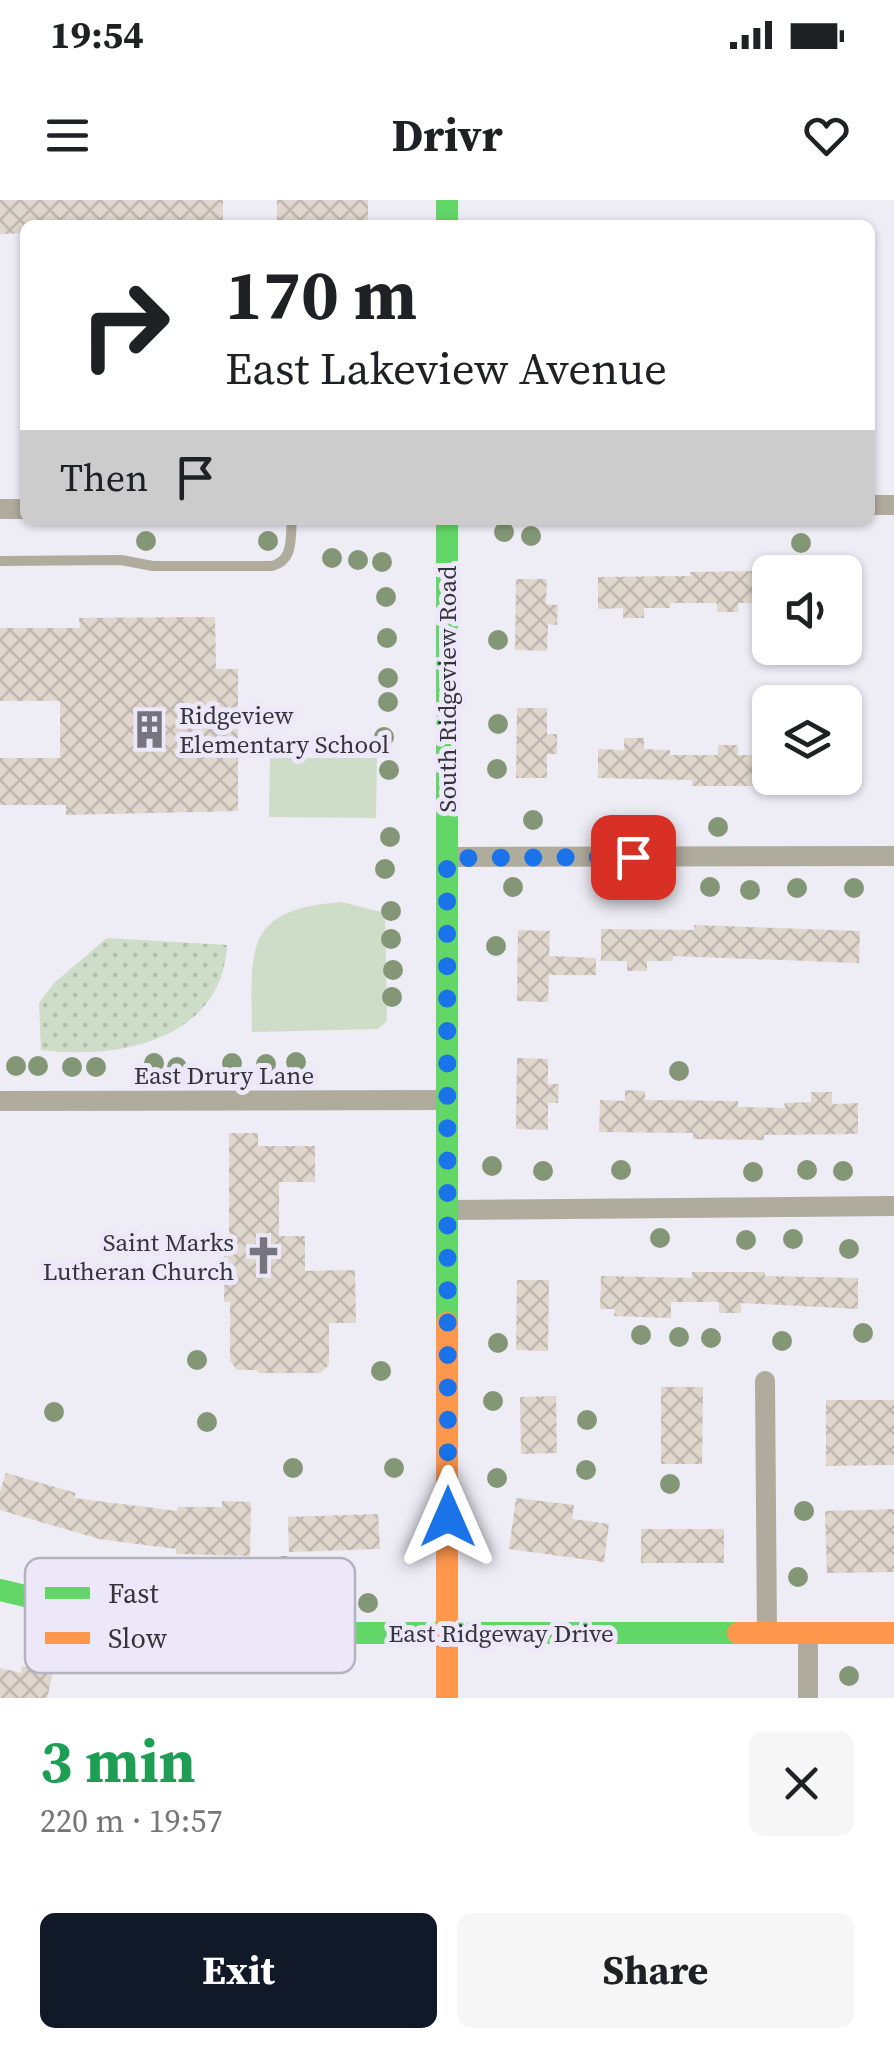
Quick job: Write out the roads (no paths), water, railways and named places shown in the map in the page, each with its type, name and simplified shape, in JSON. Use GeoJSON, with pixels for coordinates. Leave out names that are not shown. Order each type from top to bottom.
{"type":"FeatureCollection","features":[{"type":"Feature","properties":{"kind":"main road","name":"South Ridgeview Road"},"geometry":{"type":"LineString","coordinates":[[447,525],[448,1698]]}},
{"type":"Feature","properties":{"kind":"main road","name":"East Ridgeway Drive"},"geometry":{"type":"LineString","coordinates":[[0,1590],[25,1597]]}},
{"type":"Feature","properties":{"kind":"main road","name":"East Ridgeway Drive"},"geometry":{"type":"LineString","coordinates":[[355,1633],[894,1632]]}},
{"type":"Feature","properties":{"kind":"street"},"geometry":{"type":"LineString","coordinates":[[447,858],[894,856]]}},
{"type":"Feature","properties":{"kind":"street","name":"East Drury Lane"},"geometry":{"type":"LineString","coordinates":[[0,1101],[448,1100]]}},
{"type":"Feature","properties":{"kind":"street"},"geometry":{"type":"LineString","coordinates":[[448,1210],[894,1206]]}},
{"type":"Feature","properties":{"kind":"street"},"geometry":{"type":"LineString","coordinates":[[764,1381],[767,1634]]}},
{"type":"Feature","properties":{"kind":"street"},"geometry":{"type":"LineString","coordinates":[[808,1633],[808,1698]]}},
{"type":"Feature","properties":{"kind":"lane"},"geometry":{"type":"LineString","coordinates":[[0,561],[121,560],[153,566],[272,566],[282,563],[290,552],[292,525]]}},
{"type":"Feature","properties":{"kind":"place","name":"Ridgeview Elementary School"},"geometry":{"type":"Point","coordinates":[149,729]}},
{"type":"Feature","properties":{"kind":"place","name":"Saint Marks Lutheran Church"},"geometry":{"type":"Point","coordinates":[264,1256]}}]}
